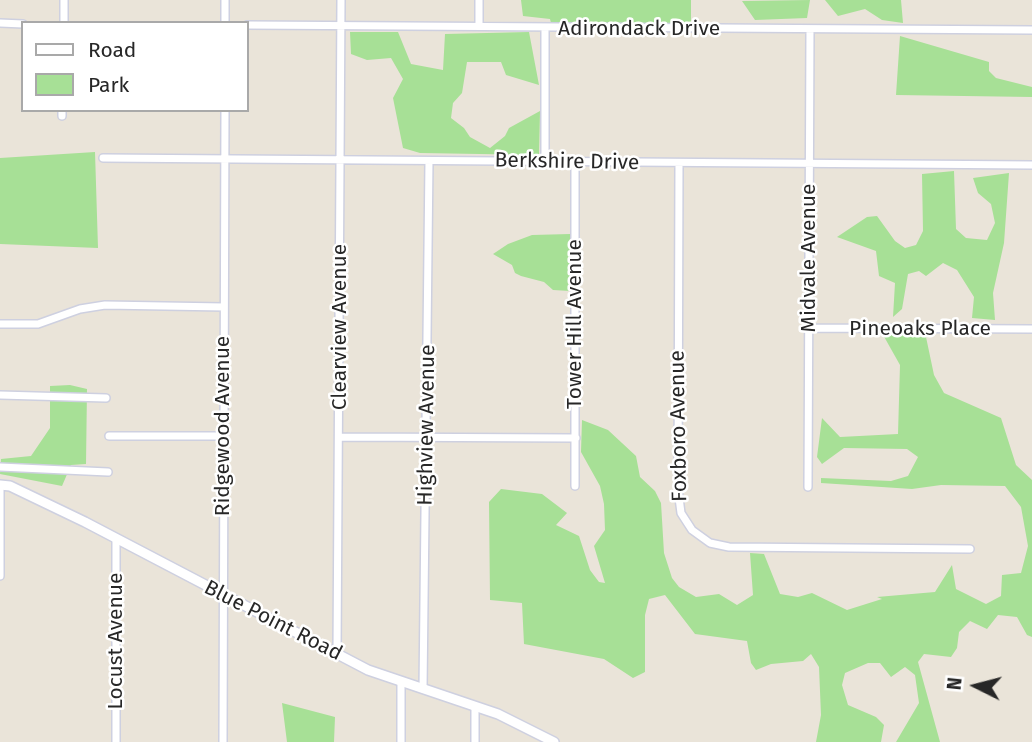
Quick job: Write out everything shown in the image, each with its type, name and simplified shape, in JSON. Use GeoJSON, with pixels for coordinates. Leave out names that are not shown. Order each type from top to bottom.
{"type":"FeatureCollection","features":[{"type":"Feature","properties":{"kind":"street"},"geometry":{"type":"LineString","coordinates":[[64,0],[64,21]]}},
{"type":"Feature","properties":{"kind":"street"},"geometry":{"type":"LineString","coordinates":[[225,0],[225,21]]}},
{"type":"Feature","properties":{"kind":"street","name":"Clearview Avenue"},"geometry":{"type":"LineString","coordinates":[[337,653],[341,0]]}},
{"type":"Feature","properties":{"kind":"street"},"geometry":{"type":"LineString","coordinates":[[479,0],[479,26]]}},
{"type":"Feature","properties":{"kind":"street"},"geometry":{"type":"LineString","coordinates":[[0,23],[21,24]]}},
{"type":"Feature","properties":{"kind":"street","name":"Adirondack Drive"},"geometry":{"type":"LineString","coordinates":[[248,25],[1032,30]]}},
{"type":"Feature","properties":{"kind":"street"},"geometry":{"type":"LineString","coordinates":[[545,28],[545,161]]}},
{"type":"Feature","properties":{"kind":"street","name":"Midvale Avenue"},"geometry":{"type":"LineString","coordinates":[[807,487],[810,29]]}},
{"type":"Feature","properties":{"kind":"street","name":"Ridgewood Avenue"},"geometry":{"type":"LineString","coordinates":[[223,742],[225,112]]}},
{"type":"Feature","properties":{"kind":"street","name":"Berkshire Drive"},"geometry":{"type":"LineString","coordinates":[[103,158],[1032,165]]}},
{"type":"Feature","properties":{"kind":"street","name":"Highview Avenue"},"geometry":{"type":"LineString","coordinates":[[423,689],[428,438],[429,162]]}},
{"type":"Feature","properties":{"kind":"street","name":"Tower Hill Avenue"},"geometry":{"type":"LineString","coordinates":[[575,162],[575,486]]}},
{"type":"Feature","properties":{"kind":"street","name":"Foxboro Avenue"},"geometry":{"type":"LineString","coordinates":[[679,163],[678,497],[681,513],[692,530],[710,543],[729,547],[970,549]]}},
{"type":"Feature","properties":{"kind":"street"},"geometry":{"type":"LineString","coordinates":[[0,324],[38,324],[80,309],[105,305],[224,307]]}},
{"type":"Feature","properties":{"kind":"street","name":"Pineoaks Place"},"geometry":{"type":"LineString","coordinates":[[809,328],[1032,329]]}},
{"type":"Feature","properties":{"kind":"street"},"geometry":{"type":"LineString","coordinates":[[0,395],[106,398]]}},
{"type":"Feature","properties":{"kind":"street"},"geometry":{"type":"LineString","coordinates":[[109,436],[223,436]]}},
{"type":"Feature","properties":{"kind":"street"},"geometry":{"type":"LineString","coordinates":[[340,437],[576,438]]}},
{"type":"Feature","properties":{"kind":"street"},"geometry":{"type":"LineString","coordinates":[[0,467],[108,472]]}},
{"type":"Feature","properties":{"kind":"street"},"geometry":{"type":"LineString","coordinates":[[0,485],[0,576]]}},
{"type":"Feature","properties":{"kind":"street","name":"Blue Point Road"},"geometry":{"type":"LineString","coordinates":[[0,485],[10,486],[73,516],[116,541],[368,670],[475,706],[554,742]]}},
{"type":"Feature","properties":{"kind":"street","name":"Locust Avenue"},"geometry":{"type":"LineString","coordinates":[[116,541],[116,742]]}},
{"type":"Feature","properties":{"kind":"street"},"geometry":{"type":"LineString","coordinates":[[401,683],[401,742]]}},
{"type":"Feature","properties":{"kind":"street"},"geometry":{"type":"LineString","coordinates":[[475,706],[475,742]]}},
{"type":"Feature","properties":{"kind":"green space"},"geometry":{"type":"Polygon","coordinates":[[[521,0],[691,0],[691,25],[551,23],[550,19],[523,16],[521,0]]]}},
{"type":"Feature","properties":{"kind":"green space"},"geometry":{"type":"Polygon","coordinates":[[[810,0],[807,18],[755,20],[742,1],[810,0]]]}},
{"type":"Feature","properties":{"kind":"green space"},"geometry":{"type":"Polygon","coordinates":[[[825,0],[901,0],[903,23],[882,20],[865,9],[838,16],[825,0]]]}},
{"type":"Feature","properties":{"kind":"green space"},"geometry":{"type":"Polygon","coordinates":[[[350,32],[398,32],[411,64],[443,70],[445,34],[529,32],[539,85],[506,75],[501,62],[467,62],[462,93],[453,103],[451,118],[464,128],[470,137],[490,148],[505,136],[509,128],[540,111],[539,155],[420,153],[403,148],[393,98],[403,79],[391,58],[367,60],[351,54],[350,32]]]}},
{"type":"Feature","properties":{"kind":"green space"},"geometry":{"type":"Polygon","coordinates":[[[900,36],[989,62],[989,71],[996,78],[1032,87],[1032,97],[896,95],[900,36]]]}},
{"type":"Feature","properties":{"kind":"green space"},"geometry":{"type":"Polygon","coordinates":[[[95,152],[98,248],[0,244],[0,158],[95,152]]]}},
{"type":"Feature","properties":{"kind":"green space"},"geometry":{"type":"Polygon","coordinates":[[[954,171],[956,229],[966,238],[987,240],[995,223],[991,204],[978,193],[973,178],[1009,173],[1004,243],[993,293],[995,320],[972,318],[974,297],[957,270],[943,263],[926,276],[919,271],[908,274],[902,309],[893,317],[895,283],[879,276],[876,251],[837,237],[867,217],[877,216],[895,241],[905,248],[916,245],[923,231],[922,174],[954,171]]]}},
{"type":"Feature","properties":{"kind":"green space"},"geometry":{"type":"Polygon","coordinates":[[[570,234],[570,291],[553,290],[544,282],[521,276],[515,273],[512,265],[493,254],[508,244],[532,235],[570,234]]]}},
{"type":"Feature","properties":{"kind":"green space"},"geometry":{"type":"Polygon","coordinates":[[[882,333],[926,337],[934,375],[944,393],[1001,418],[1016,465],[1032,480],[1032,637],[1027,635],[1017,617],[998,615],[987,629],[970,621],[959,632],[957,648],[951,657],[924,654],[918,662],[940,742],[896,742],[919,703],[915,675],[905,667],[891,677],[880,663],[868,663],[845,673],[842,685],[848,705],[876,717],[884,725],[881,742],[816,742],[821,715],[819,667],[811,654],[803,661],[771,664],[756,670],[751,663],[747,641],[695,634],[665,595],[649,599],[645,615],[645,672],[633,678],[604,659],[524,644],[522,603],[490,600],[489,502],[501,489],[542,494],[567,513],[556,525],[579,536],[590,570],[599,582],[605,583],[594,546],[605,530],[604,504],[600,486],[581,452],[582,420],[608,430],[636,456],[640,477],[655,491],[661,503],[664,553],[672,578],[679,587],[696,597],[719,594],[737,605],[753,595],[750,553],[764,554],[780,594],[798,597],[812,593],[847,610],[882,599],[877,597],[935,592],[952,565],[956,589],[986,604],[1001,596],[1002,575],[1021,573],[1028,546],[1021,507],[1005,486],[941,485],[912,489],[821,483],[821,478],[891,481],[908,476],[918,457],[907,449],[844,448],[822,464],[817,457],[822,418],[840,437],[898,434],[900,365],[882,333]]]}},
{"type":"Feature","properties":{"kind":"green space"},"geometry":{"type":"Polygon","coordinates":[[[70,385],[87,389],[86,464],[71,465],[62,486],[0,474],[1,459],[31,456],[50,428],[50,386],[70,385]]]}},
{"type":"Feature","properties":{"kind":"green space"},"geometry":{"type":"Polygon","coordinates":[[[282,703],[335,717],[334,742],[287,742],[282,703]]]}}]}
